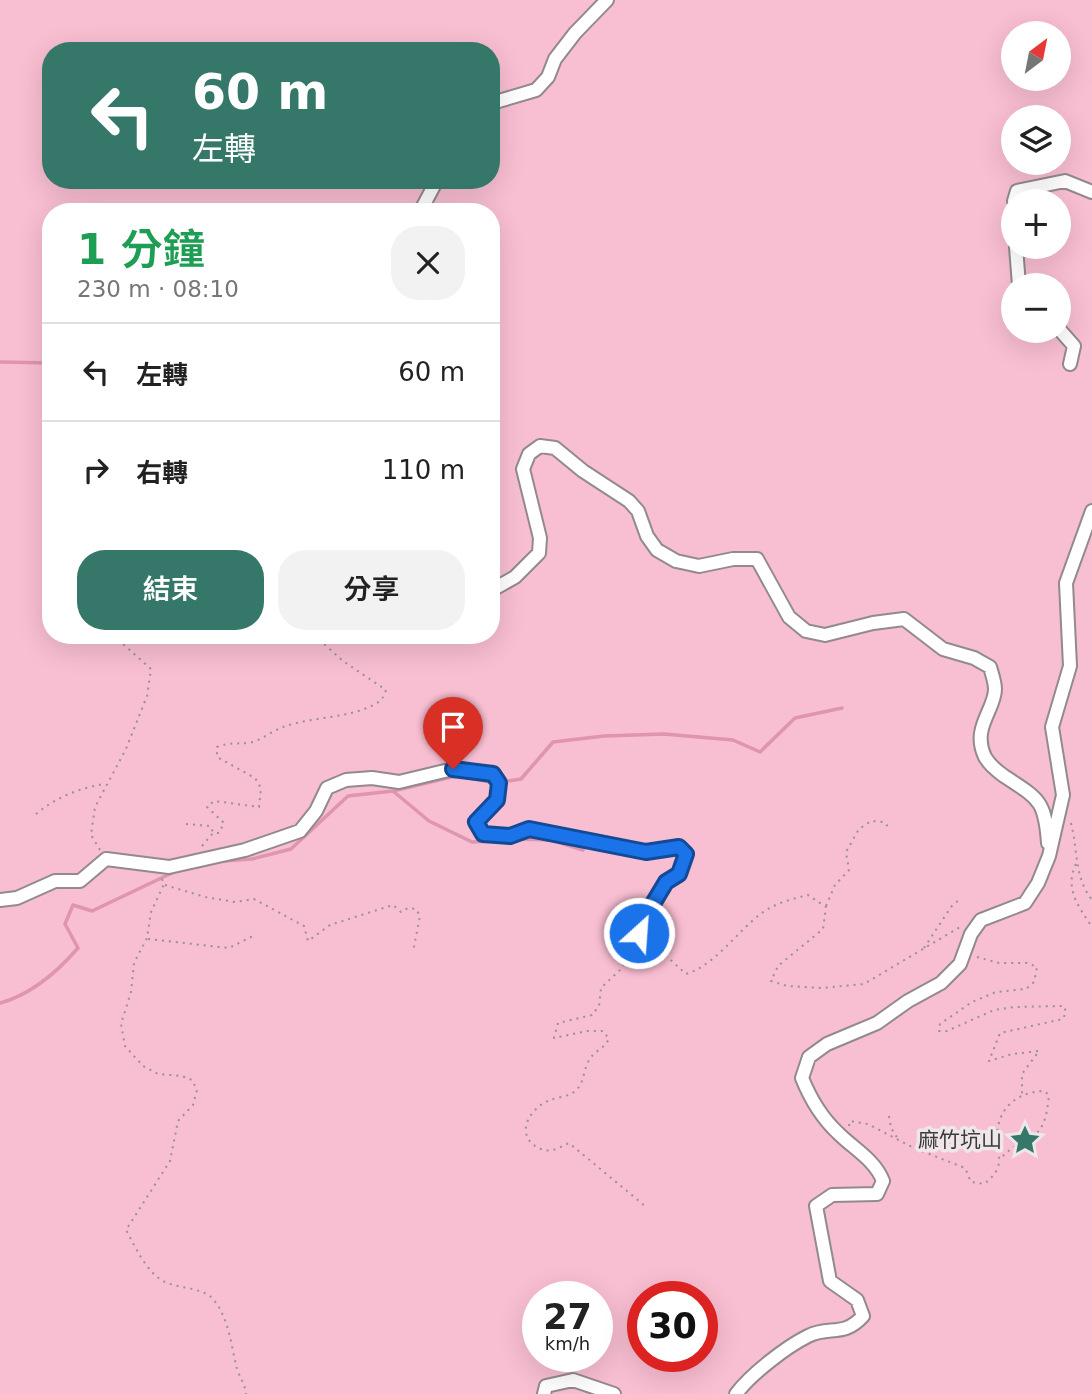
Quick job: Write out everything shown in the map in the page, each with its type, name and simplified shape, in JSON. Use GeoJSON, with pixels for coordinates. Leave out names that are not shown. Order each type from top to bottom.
{"type":"FeatureCollection","features":[{"type":"Feature","properties":{"kind":"street"},"geometry":{"type":"LineString","coordinates":[[500,101],[536,90],[548,77],[555,59],[575,33],[607,1]]}},
{"type":"Feature","properties":{"kind":"street"},"geometry":{"type":"LineString","coordinates":[[1027,189],[1065,181],[1092,192]]}},
{"type":"Feature","properties":{"kind":"street"},"geometry":{"type":"LineString","coordinates":[[1070,365],[1074,346],[1071,343]]}},
{"type":"Feature","properties":{"kind":"street"},"geometry":{"type":"LineString","coordinates":[[500,585],[515,577],[539,553],[540,538],[523,469],[528,454],[540,446],[555,448],[583,471],[629,501],[638,511],[647,536],[657,550],[676,561],[699,566],[733,559],[757,559],[789,617],[806,631],[825,635],[873,623],[904,619],[943,649],[974,657],[990,667],[995,690],[981,735],[985,756],[996,771],[1036,797],[1046,818],[1049,856]]}},
{"type":"Feature","properties":{"kind":"street"},"geometry":{"type":"LineString","coordinates":[[736,1394],[748,1379],[810,1335],[852,1327],[863,1316],[857,1300],[830,1281],[816,1206],[832,1195],[877,1194],[883,1181],[878,1168],[836,1131],[810,1097],[802,1078],[809,1057],[827,1044],[877,1023],[908,1000],[941,983],[960,964],[971,934],[981,920],[1025,903],[1038,883],[1049,856],[1063,795],[1052,727],[1070,666],[1066,583],[1092,511]]}},
{"type":"Feature","properties":{"kind":"street"},"geometry":{"type":"LineString","coordinates":[[0,900],[17,898],[55,881],[80,881],[106,859],[169,867],[245,850],[300,831],[316,811],[327,788],[346,780],[373,778],[399,782],[453,769],[493,774],[499,783],[497,800],[476,822],[483,834],[510,836],[529,829],[646,852],[679,847],[686,854],[679,874],[666,882],[639,933]]}},
{"type":"Feature","properties":{"kind":"street"},"geometry":{"type":"LineString","coordinates":[[544,1394],[545,1386],[573,1380],[614,1394]]}},
{"type":"Feature","properties":{"kind":"path"},"geometry":{"type":"LineString","coordinates":[[106,859],[90,835],[94,807],[130,739],[147,696],[151,669],[123,644]]}},
{"type":"Feature","properties":{"kind":"path"},"geometry":{"type":"LineString","coordinates":[[213,833],[219,833],[224,823],[207,807],[214,801],[259,807],[261,788],[255,778],[217,757],[217,747],[231,742],[250,743],[282,728],[312,718],[334,717],[377,704],[383,698],[386,691],[342,661],[324,644]]}},
{"type":"Feature","properties":{"kind":"path"},"geometry":{"type":"LineString","coordinates":[[36,814],[51,801],[91,786],[105,784]]}},
{"type":"Feature","properties":{"kind":"path"},"geometry":{"type":"LineString","coordinates":[[1070,820],[1077,845],[1076,863],[1083,888],[1092,900]]}},
{"type":"Feature","properties":{"kind":"path"},"geometry":{"type":"LineString","coordinates":[[891,829],[884,822],[871,821],[859,828],[846,852],[849,870],[835,885],[826,907],[823,929],[778,966],[771,981],[787,986],[822,988],[864,984],[958,928],[981,920]]}},
{"type":"Feature","properties":{"kind":"path"},"geometry":{"type":"LineString","coordinates":[[186,824],[210,826],[213,833]]}},
{"type":"Feature","properties":{"kind":"path"},"geometry":{"type":"LineString","coordinates":[[188,863],[213,833]]}},
{"type":"Feature","properties":{"kind":"path"},"geometry":{"type":"LineString","coordinates":[[1076,863],[1070,876],[1073,899],[1092,927]]}},
{"type":"Feature","properties":{"kind":"path"},"geometry":{"type":"LineString","coordinates":[[157,866],[164,884],[151,912],[147,939],[134,962],[131,992],[121,1024],[125,1046],[143,1066],[158,1074],[183,1076],[192,1080],[197,1090],[193,1105],[178,1121],[170,1161],[126,1230],[145,1262],[162,1281],[210,1296],[222,1312],[233,1346],[237,1372],[246,1385],[246,1394]]}},
{"type":"Feature","properties":{"kind":"path"},"geometry":{"type":"LineString","coordinates":[[164,884],[205,897],[235,902],[254,899],[304,926],[308,941],[330,925],[393,905],[401,912],[408,908],[416,909],[420,916],[413,952]]}},
{"type":"Feature","properties":{"kind":"path"},"geometry":{"type":"LineString","coordinates":[[645,1206],[569,1143],[552,1152],[532,1144],[526,1136],[526,1125],[533,1112],[547,1100],[573,1094],[581,1085],[587,1063],[594,1053],[605,1048],[609,1039],[603,1031],[587,1031],[554,1038],[558,1023],[592,1015],[599,1006],[601,989],[622,968],[639,933],[686,974],[700,969],[763,911],[808,895],[826,907]]}},
{"type":"Feature","properties":{"kind":"path"},"geometry":{"type":"LineString","coordinates":[[924,948],[951,907],[961,898]]}},
{"type":"Feature","properties":{"kind":"path"},"geometry":{"type":"LineString","coordinates":[[147,939],[229,948],[255,935]]}},
{"type":"Feature","properties":{"kind":"path"},"geometry":{"type":"LineString","coordinates":[[965,949],[973,956],[999,963],[1027,962],[1037,967],[1034,982],[1026,989],[996,992],[972,1002],[940,1024],[939,1031],[947,1031],[995,1010],[1064,1006],[1066,1012],[1063,1019],[1000,1032],[989,1061],[1012,1054],[1038,1051],[1022,1074],[1022,1094]]}},
{"type":"Feature","properties":{"kind":"path"},"geometry":{"type":"LineString","coordinates":[[848,1129],[850,1121],[858,1121],[942,1161],[965,1168],[971,1182],[984,1184],[992,1178],[1000,1159],[1009,1150],[1041,1132],[1049,1095],[1044,1091],[1022,1094],[1007,1105],[998,1124],[996,1136],[1000,1159]]}},
{"type":"Feature","properties":{"kind":"path"},"geometry":{"type":"LineString","coordinates":[[890,1116],[891,1128],[898,1140]]}},
{"type":"Feature","properties":{"kind":"shaded area"},"geometry":{"type":"Polygon","coordinates":[[[0,0],[1092,0],[1092,1394],[0,1394],[0,0]]]}},
{"type":"Feature","properties":{"kind":"waterway"},"geometry":{"type":"LineString","coordinates":[[0,362],[42,363]]}},
{"type":"Feature","properties":{"kind":"waterway"},"geometry":{"type":"LineString","coordinates":[[501,782],[521,779],[553,742],[604,736],[664,734],[733,740],[760,752],[795,718],[842,708]]}},
{"type":"Feature","properties":{"kind":"waterway"},"geometry":{"type":"LineString","coordinates":[[223,861],[252,859],[291,849],[348,796],[393,791],[460,775]]}},
{"type":"Feature","properties":{"kind":"waterway"},"geometry":{"type":"LineString","coordinates":[[467,777],[494,783]]}},
{"type":"Feature","properties":{"kind":"waterway"},"geometry":{"type":"LineString","coordinates":[[393,791],[429,821],[472,842],[495,841]]}},
{"type":"Feature","properties":{"kind":"waterway"},"geometry":{"type":"LineString","coordinates":[[517,839],[551,840],[583,850]]}},
{"type":"Feature","properties":{"kind":"waterway"},"geometry":{"type":"LineString","coordinates":[[0,1003],[43,981],[78,948],[65,924],[73,905],[92,911],[174,872]]}},
{"type":"Feature","properties":{"kind":"place","name":"麻竹坑山"},"geometry":{"type":"Point","coordinates":[1025,1140]}},
{"type":"Feature","properties":{"kind":"route"},"geometry":{"type":"LineString","coordinates":[[453,769],[493,774],[499,783],[497,800],[476,822],[483,834],[510,836],[529,829],[646,852],[679,847],[686,854],[679,874],[666,882],[639,933]]}}]}
